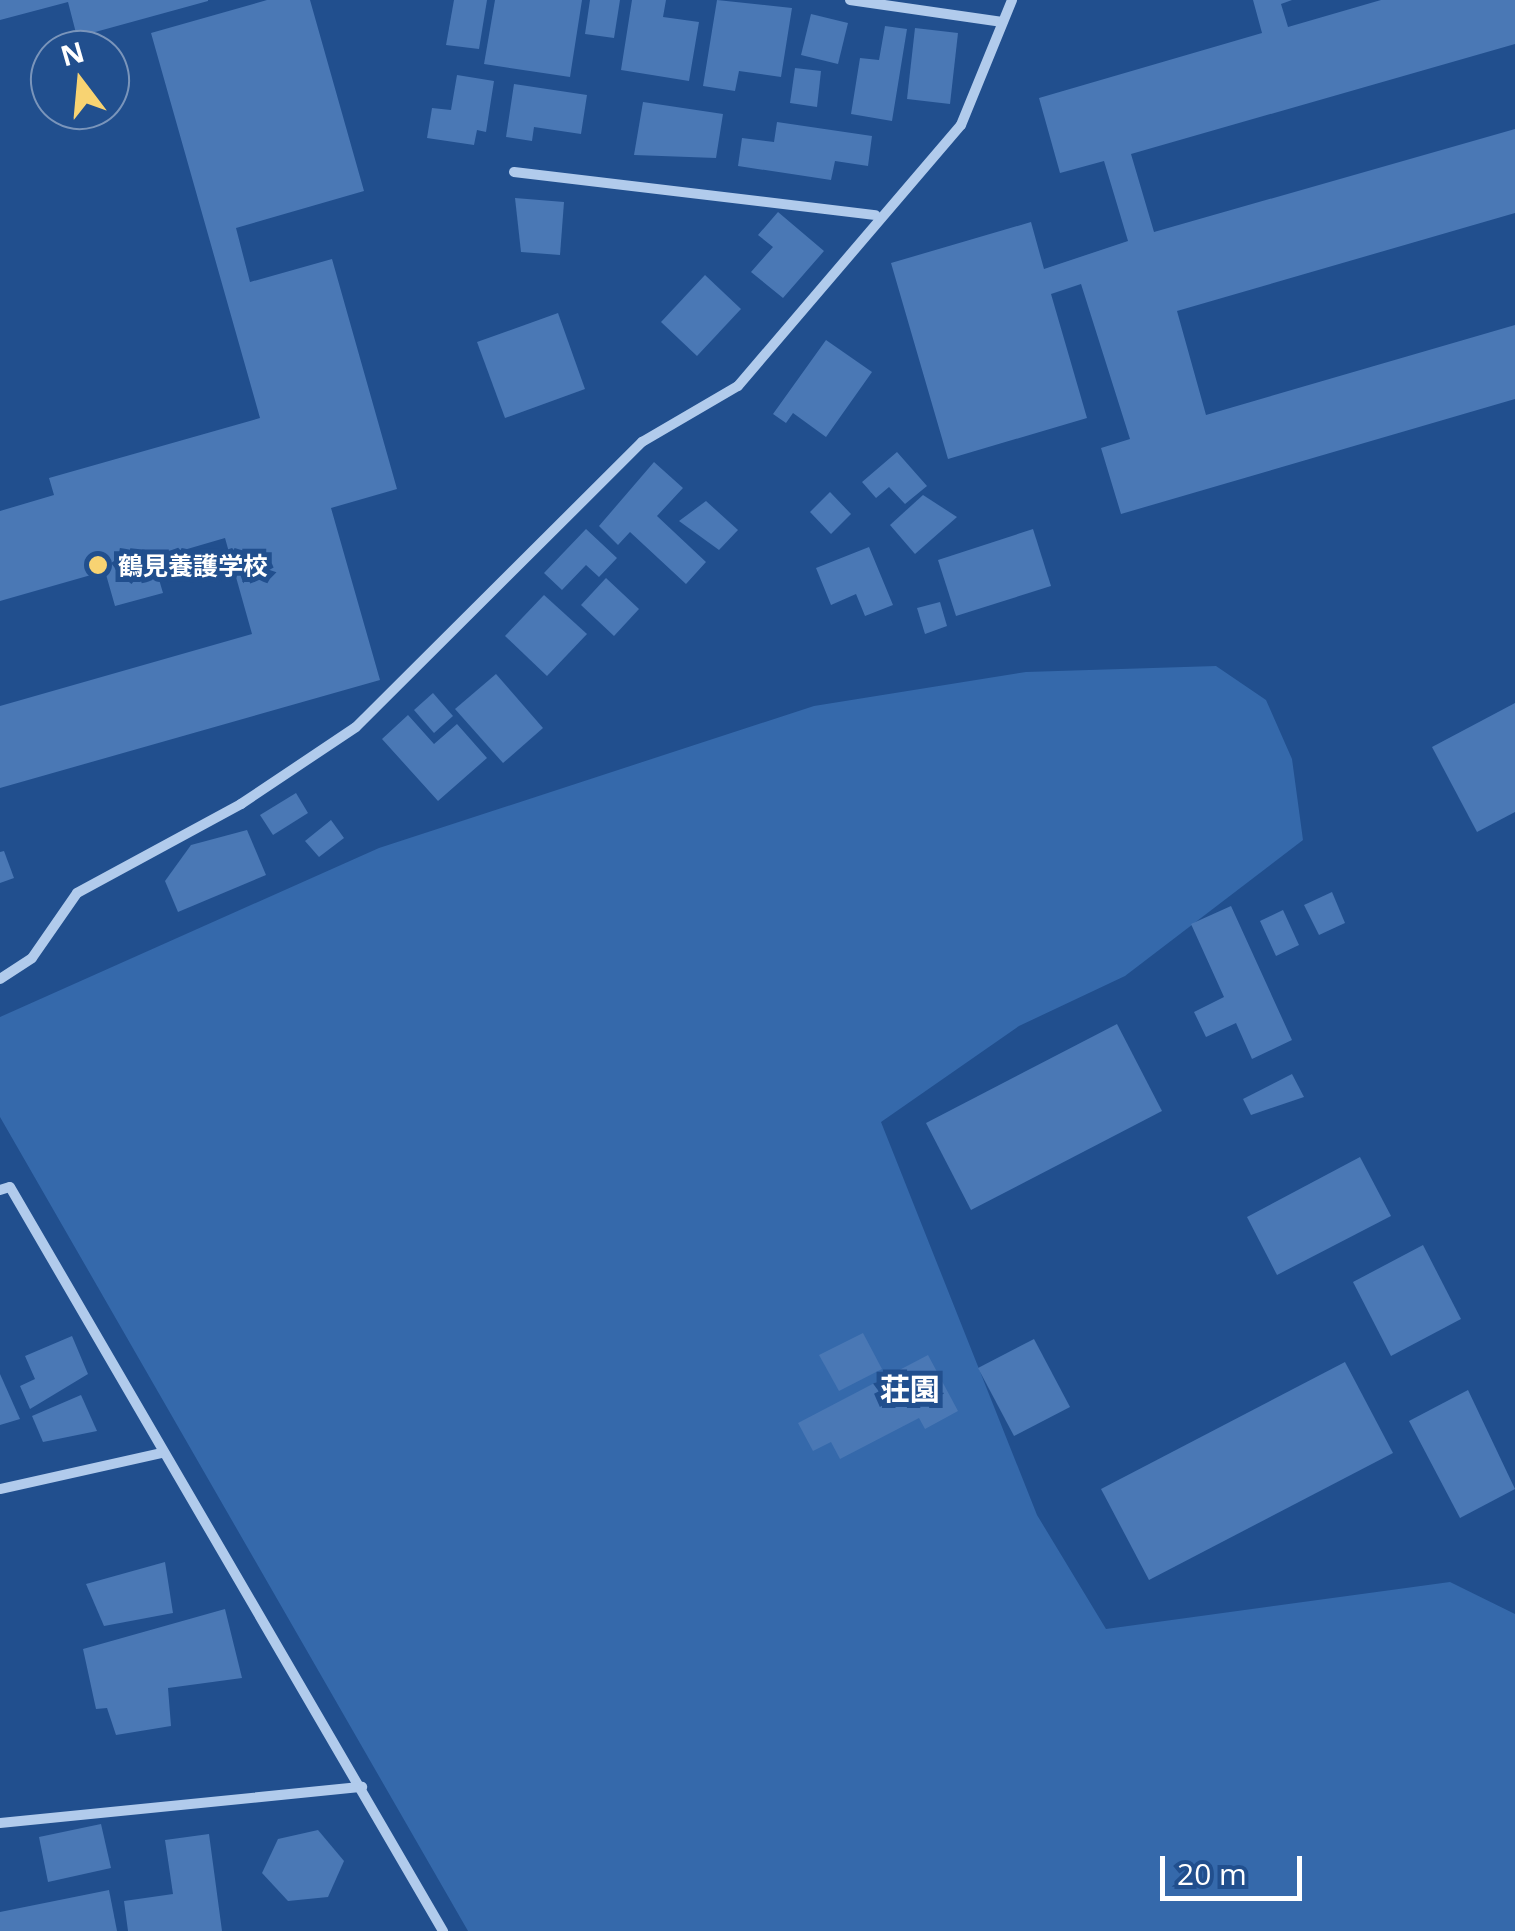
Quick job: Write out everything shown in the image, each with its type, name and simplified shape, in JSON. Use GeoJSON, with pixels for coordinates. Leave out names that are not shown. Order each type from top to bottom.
{"type":"FeatureCollection","features":[{"type":"Feature","properties":{"kind":"street"},"geometry":{"type":"LineString","coordinates":[[850,0],[1002,22]]}},
{"type":"Feature","properties":{"kind":"street"},"geometry":{"type":"LineString","coordinates":[[0,980],[32,958],[77,893],[241,804],[356,727],[642,442],[738,386],[876,215],[961,125],[1012,0]]}},
{"type":"Feature","properties":{"kind":"street"},"geometry":{"type":"LineString","coordinates":[[514,172],[876,215]]}},
{"type":"Feature","properties":{"kind":"street"},"geometry":{"type":"LineString","coordinates":[[0,1190],[10,1188],[161,1453],[362,1786],[443,1931]]}},
{"type":"Feature","properties":{"kind":"street"},"geometry":{"type":"LineString","coordinates":[[0,1490],[161,1453]]}},
{"type":"Feature","properties":{"kind":"street"},"geometry":{"type":"LineString","coordinates":[[0,1824],[362,1786]]}},
{"type":"Feature","properties":{"kind":"shaded area"},"geometry":{"type":"Polygon","coordinates":[[[1216,666],[1266,700],[1292,759],[1303,840],[1125,976],[1019,1026],[881,1122],[1037,1515],[1106,1629],[1450,1582],[1515,1614],[1515,1931],[468,1931],[0,1117],[0,1017],[379,848],[814,706],[1026,672],[1216,666]]]}},
{"type":"Feature","properties":{"kind":"building"},"geometry":{"type":"Polygon","coordinates":[[[0,0],[208,0],[102,30],[75,30],[68,2],[0,20],[0,0]]]}},
{"type":"Feature","properties":{"kind":"building"},"geometry":{"type":"Polygon","coordinates":[[[267,0],[310,0],[364,191],[236,228],[250,282],[332,259],[397,489],[331,508],[380,680],[0,788],[0,706],[252,634],[225,538],[153,559],[163,593],[115,606],[105,571],[0,601],[0,511],[54,495],[49,478],[260,418],[151,33],[267,0]]]}},
{"type":"Feature","properties":{"kind":"building"},"geometry":{"type":"Polygon","coordinates":[[[454,0],[487,0],[479,49],[446,45],[454,0]]]}},
{"type":"Feature","properties":{"kind":"building"},"geometry":{"type":"Polygon","coordinates":[[[495,0],[582,0],[570,77],[484,64],[495,0]]]}},
{"type":"Feature","properties":{"kind":"building"},"geometry":{"type":"Polygon","coordinates":[[[590,0],[620,0],[614,38],[585,34],[590,0]]]}},
{"type":"Feature","properties":{"kind":"building"},"geometry":{"type":"Polygon","coordinates":[[[632,0],[666,0],[663,17],[699,22],[689,81],[621,70],[632,0]]]}},
{"type":"Feature","properties":{"kind":"building"},"geometry":{"type":"Polygon","coordinates":[[[717,0],[792,8],[781,77],[739,71],[735,91],[703,86],[717,0]]]}},
{"type":"Feature","properties":{"kind":"building"},"geometry":{"type":"Polygon","coordinates":[[[1253,0],[1292,0],[1281,4],[1288,27],[1381,0],[1515,0],[1515,44],[1131,154],[1154,232],[1515,129],[1515,213],[1177,311],[1206,415],[1515,325],[1515,399],[1121,514],[1101,448],[1130,439],[1081,284],[1051,294],[1087,418],[948,459],[891,263],[1031,222],[1044,269],[1128,241],[1104,161],[1060,173],[1039,98],[1262,33],[1253,0]]]}},
{"type":"Feature","properties":{"kind":"building"},"geometry":{"type":"Polygon","coordinates":[[[811,14],[848,23],[838,64],[801,55],[811,14]]]}},
{"type":"Feature","properties":{"kind":"building"},"geometry":{"type":"Polygon","coordinates":[[[885,26],[907,29],[892,121],[851,114],[860,58],[879,60],[885,26]]]}},
{"type":"Feature","properties":{"kind":"building"},"geometry":{"type":"Polygon","coordinates":[[[915,28],[958,33],[950,104],[907,99],[915,28]]]}},
{"type":"Feature","properties":{"kind":"building"},"geometry":{"type":"Polygon","coordinates":[[[795,68],[821,71],[817,107],[790,103],[795,68]]]}},
{"type":"Feature","properties":{"kind":"building"},"geometry":{"type":"Polygon","coordinates":[[[457,75],[494,81],[486,132],[477,130],[474,145],[427,138],[432,108],[451,110],[457,75]]]}},
{"type":"Feature","properties":{"kind":"building"},"geometry":{"type":"Polygon","coordinates":[[[514,84],[587,95],[581,134],[534,127],[532,141],[506,137],[514,84]]]}},
{"type":"Feature","properties":{"kind":"building"},"geometry":{"type":"Polygon","coordinates":[[[643,102],[723,114],[716,158],[634,155],[643,102]]]}},
{"type":"Feature","properties":{"kind":"building"},"geometry":{"type":"Polygon","coordinates":[[[777,122],[872,136],[868,166],[835,161],[831,180],[738,166],[742,138],[774,142],[777,122]]]}},
{"type":"Feature","properties":{"kind":"building"},"geometry":{"type":"Polygon","coordinates":[[[515,198],[564,202],[560,255],[521,252],[515,198]]]}},
{"type":"Feature","properties":{"kind":"building"},"geometry":{"type":"Polygon","coordinates":[[[778,212],[824,251],[783,298],[751,272],[773,247],[758,235],[778,212]]]}},
{"type":"Feature","properties":{"kind":"building"},"geometry":{"type":"Polygon","coordinates":[[[705,275],[741,309],[697,356],[661,322],[705,275]]]}},
{"type":"Feature","properties":{"kind":"building"},"geometry":{"type":"Polygon","coordinates":[[[558,313],[585,389],[505,418],[477,342],[558,313]]]}},
{"type":"Feature","properties":{"kind":"building"},"geometry":{"type":"Polygon","coordinates":[[[826,340],[872,372],[826,437],[793,413],[786,423],[773,414],[826,340]]]}},
{"type":"Feature","properties":{"kind":"building"},"geometry":{"type":"Polygon","coordinates":[[[897,452],[927,486],[905,504],[889,487],[876,498],[862,482],[897,452]]]}},
{"type":"Feature","properties":{"kind":"building"},"geometry":{"type":"Polygon","coordinates":[[[654,462],[683,488],[657,516],[706,562],[686,584],[630,532],[618,545],[599,526],[654,462]]]}},
{"type":"Feature","properties":{"kind":"building"},"geometry":{"type":"Polygon","coordinates":[[[830,492],[851,514],[831,534],[810,512],[830,492]]]}},
{"type":"Feature","properties":{"kind":"building"},"geometry":{"type":"Polygon","coordinates":[[[923,495],[957,517],[915,554],[890,525],[923,495]]]}},
{"type":"Feature","properties":{"kind":"building"},"geometry":{"type":"Polygon","coordinates":[[[706,501],[738,530],[719,550],[679,521],[706,501]]]}},
{"type":"Feature","properties":{"kind":"building"},"geometry":{"type":"Polygon","coordinates":[[[586,529],[617,558],[599,577],[586,565],[562,590],[544,573],[586,529]]]}},
{"type":"Feature","properties":{"kind":"building"},"geometry":{"type":"Polygon","coordinates":[[[1033,529],[1051,586],[956,616],[938,560],[1033,529]]]}},
{"type":"Feature","properties":{"kind":"building"},"geometry":{"type":"Polygon","coordinates":[[[869,547],[893,605],[865,616],[856,594],[831,605],[816,568],[869,547]]]}},
{"type":"Feature","properties":{"kind":"building"},"geometry":{"type":"Polygon","coordinates":[[[606,578],[639,609],[614,636],[581,605],[606,578]]]}},
{"type":"Feature","properties":{"kind":"building"},"geometry":{"type":"Polygon","coordinates":[[[544,595],[587,634],[547,676],[505,636],[544,595]]]}},
{"type":"Feature","properties":{"kind":"building"},"geometry":{"type":"Polygon","coordinates":[[[940,602],[947,626],[925,634],[917,608],[940,602]]]}},
{"type":"Feature","properties":{"kind":"building"},"geometry":{"type":"Polygon","coordinates":[[[496,674],[543,728],[503,763],[455,709],[496,674]]]}},
{"type":"Feature","properties":{"kind":"building"},"geometry":{"type":"Polygon","coordinates":[[[433,693],[453,716],[434,733],[414,710],[433,693]]]}},
{"type":"Feature","properties":{"kind":"building"},"geometry":{"type":"Polygon","coordinates":[[[1515,703],[1515,812],[1477,832],[1432,747],[1515,703]]]}},
{"type":"Feature","properties":{"kind":"building"},"geometry":{"type":"Polygon","coordinates":[[[408,715],[434,744],[457,724],[487,758],[438,801],[382,739],[408,715]]]}},
{"type":"Feature","properties":{"kind":"building"},"geometry":{"type":"Polygon","coordinates":[[[296,793],[308,813],[273,835],[260,815],[296,793]]]}},
{"type":"Feature","properties":{"kind":"building"},"geometry":{"type":"Polygon","coordinates":[[[331,820],[344,838],[319,857],[305,841],[331,820]]]}},
{"type":"Feature","properties":{"kind":"building"},"geometry":{"type":"Polygon","coordinates":[[[247,830],[266,875],[178,912],[165,881],[191,845],[247,830]]]}},
{"type":"Feature","properties":{"kind":"building"},"geometry":{"type":"Polygon","coordinates":[[[4,851],[14,878],[0,883],[0,852],[4,851]]]}},
{"type":"Feature","properties":{"kind":"building"},"geometry":{"type":"Polygon","coordinates":[[[1332,892],[1345,923],[1319,935],[1304,905],[1332,892]]]}},
{"type":"Feature","properties":{"kind":"building"},"geometry":{"type":"Polygon","coordinates":[[[1231,906],[1292,1040],[1252,1059],[1236,1023],[1206,1037],[1194,1012],[1224,997],[1191,924],[1231,906]]]}},
{"type":"Feature","properties":{"kind":"building"},"geometry":{"type":"Polygon","coordinates":[[[1283,910],[1299,945],[1276,956],[1260,921],[1283,910]]]}},
{"type":"Feature","properties":{"kind":"building"},"geometry":{"type":"Polygon","coordinates":[[[1117,1024],[1162,1111],[971,1210],[926,1123],[1117,1024]]]}},
{"type":"Feature","properties":{"kind":"building"},"geometry":{"type":"Polygon","coordinates":[[[1292,1074],[1304,1097],[1251,1115],[1243,1099],[1292,1074]]]}},
{"type":"Feature","properties":{"kind":"building"},"geometry":{"type":"Polygon","coordinates":[[[1360,1157],[1391,1216],[1277,1275],[1247,1217],[1360,1157]]]}},
{"type":"Feature","properties":{"kind":"building"},"geometry":{"type":"Polygon","coordinates":[[[1423,1245],[1461,1319],[1391,1356],[1353,1282],[1423,1245]]]}},
{"type":"Feature","properties":{"kind":"building"},"geometry":{"type":"Polygon","coordinates":[[[863,1333],[882,1369],[839,1391],[819,1355],[863,1333]]]}},
{"type":"Feature","properties":{"kind":"building"},"geometry":{"type":"Polygon","coordinates":[[[72,1336],[88,1374],[30,1409],[20,1386],[35,1379],[25,1356],[72,1336]]]}},
{"type":"Feature","properties":{"kind":"building"},"geometry":{"type":"Polygon","coordinates":[[[1034,1339],[1070,1407],[1014,1436],[978,1368],[1034,1339]]]}},
{"type":"Feature","properties":{"kind":"building"},"geometry":{"type":"Polygon","coordinates":[[[928,1355],[958,1411],[925,1429],[919,1418],[840,1459],[831,1442],[813,1451],[798,1423],[928,1355]]]}},
{"type":"Feature","properties":{"kind":"building"},"geometry":{"type":"Polygon","coordinates":[[[1345,1362],[1393,1453],[1149,1580],[1101,1489],[1345,1362]]]}},
{"type":"Feature","properties":{"kind":"building"},"geometry":{"type":"Polygon","coordinates":[[[0,1374],[20,1419],[0,1425],[0,1374]]]}},
{"type":"Feature","properties":{"kind":"building"},"geometry":{"type":"Polygon","coordinates":[[[1468,1390],[1515,1489],[1460,1518],[1409,1421],[1468,1390]]]}},
{"type":"Feature","properties":{"kind":"building"},"geometry":{"type":"Polygon","coordinates":[[[81,1395],[97,1431],[43,1442],[32,1416],[81,1395]]]}},
{"type":"Feature","properties":{"kind":"building"},"geometry":{"type":"Polygon","coordinates":[[[165,1562],[173,1613],[104,1626],[86,1584],[165,1562]]]}},
{"type":"Feature","properties":{"kind":"building"},"geometry":{"type":"Polygon","coordinates":[[[225,1609],[242,1678],[168,1688],[171,1726],[116,1735],[107,1708],[96,1709],[83,1649],[225,1609]]]}},
{"type":"Feature","properties":{"kind":"building"},"geometry":{"type":"Polygon","coordinates":[[[101,1824],[111,1868],[48,1882],[39,1837],[101,1824]]]}},
{"type":"Feature","properties":{"kind":"building"},"geometry":{"type":"Polygon","coordinates":[[[318,1830],[344,1861],[328,1897],[288,1901],[262,1873],[278,1839],[318,1830]]]}},
{"type":"Feature","properties":{"kind":"building"},"geometry":{"type":"Polygon","coordinates":[[[209,1834],[222,1931],[128,1931],[124,1901],[173,1894],[165,1840],[209,1834]]]}},
{"type":"Feature","properties":{"kind":"building"},"geometry":{"type":"Polygon","coordinates":[[[109,1890],[117,1931],[0,1931],[0,1912],[109,1890]]]}},
{"type":"Feature","properties":{"kind":"place","name":"鶴見養護学校"},"geometry":{"type":"Point","coordinates":[98,565]}},
{"type":"Feature","properties":{"kind":"district","name":"荘園"},"geometry":{"type":"Point","coordinates":[910,1389]}}]}
